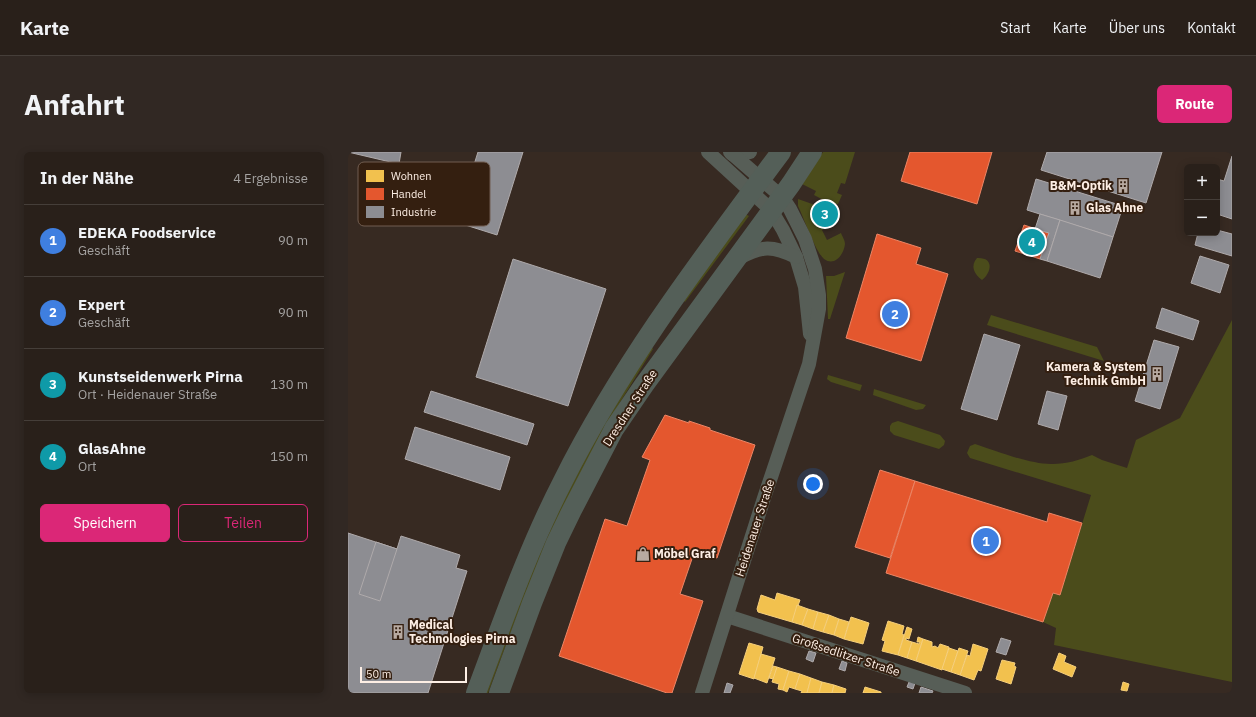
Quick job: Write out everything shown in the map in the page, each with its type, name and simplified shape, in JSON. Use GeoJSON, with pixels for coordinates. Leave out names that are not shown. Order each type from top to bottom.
{"type":"FeatureCollection","features":[{"type":"Feature","properties":{"kind":"main road","name":"Dresdner Straße"},"geometry":{"type":"LineString","coordinates":[[476,693],[529,554],[563,481],[592,427],[660,318],[781,152]]}},
{"type":"Feature","properties":{"kind":"main road","name":"Dresdner Straße"},"geometry":{"type":"LineString","coordinates":[[499,693],[556,543],[611,436],[644,385],[777,203],[812,152]]}},
{"type":"Feature","properties":{"kind":"street"},"geometry":{"type":"LineString","coordinates":[[708,152],[777,203]]}},
{"type":"Feature","properties":{"kind":"street"},"geometry":{"type":"LineString","coordinates":[[731,153],[742,154],[750,152]]}},
{"type":"Feature","properties":{"kind":"street"},"geometry":{"type":"LineString","coordinates":[[731,153],[756,186]]}},
{"type":"Feature","properties":{"kind":"street","name":"Heidenauer Straße"},"geometry":{"type":"LineString","coordinates":[[777,203],[783,230],[796,257],[805,287],[810,327],[809,364]]}},
{"type":"Feature","properties":{"kind":"street","name":"Heidenauer Straße"},"geometry":{"type":"LineString","coordinates":[[702,693],[809,364],[819,309],[819,295],[815,269],[805,240],[790,209],[777,203]]}},
{"type":"Feature","properties":{"kind":"street"},"geometry":{"type":"LineString","coordinates":[[736,259],[763,248],[782,250],[796,257]]}},
{"type":"Feature","properties":{"kind":"street","name":"Großsedlitzer Straße"},"geometry":{"type":"LineString","coordinates":[[727,616],[965,693]]}},
{"type":"Feature","properties":{"kind":"shaded area"},"geometry":{"type":"Polygon","coordinates":[[[823,152],[855,152],[845,184],[841,183],[837,193],[842,195],[838,204],[833,205],[814,195],[816,191],[802,184],[823,152]]]}},
{"type":"Feature","properties":{"kind":"shaded area"},"geometry":{"type":"Polygon","coordinates":[[[798,199],[818,206],[814,217],[827,222],[832,212],[835,214],[834,222],[822,230],[827,240],[841,233],[845,244],[843,252],[835,260],[828,261],[824,259],[813,242],[798,206],[798,199]]]}},
{"type":"Feature","properties":{"kind":"shaded area"},"geometry":{"type":"Polygon","coordinates":[[[745,214],[749,216],[685,302],[682,299],[745,214]]]}},
{"type":"Feature","properties":{"kind":"shaded area"},"geometry":{"type":"Polygon","coordinates":[[[977,258],[983,258],[989,262],[990,266],[988,273],[982,280],[975,273],[973,267],[977,258]]]}},
{"type":"Feature","properties":{"kind":"shaded area"},"geometry":{"type":"Polygon","coordinates":[[[845,272],[830,319],[828,319],[826,276],[834,276],[845,272]]]}},
{"type":"Feature","properties":{"kind":"shaded area"},"geometry":{"type":"Polygon","coordinates":[[[991,315],[1097,347],[1104,361],[987,325],[991,315]]]}},
{"type":"Feature","properties":{"kind":"shaded area"},"geometry":{"type":"Polygon","coordinates":[[[1232,320],[1232,682],[1054,645],[1056,628],[1043,622],[1053,593],[1060,595],[1091,495],[970,458],[967,453],[970,446],[975,444],[1014,457],[1044,464],[1058,464],[1078,460],[1092,455],[1102,460],[1127,468],[1136,440],[1180,418],[1232,320]]]}},
{"type":"Feature","properties":{"kind":"shaded area"},"geometry":{"type":"Polygon","coordinates":[[[650,345],[653,349],[606,425],[521,605],[488,693],[485,693],[518,604],[571,482],[650,345]]]}},
{"type":"Feature","properties":{"kind":"shaded area"},"geometry":{"type":"Polygon","coordinates":[[[828,375],[862,385],[860,391],[831,382],[827,379],[828,375]]]}},
{"type":"Feature","properties":{"kind":"shaded area"},"geometry":{"type":"Polygon","coordinates":[[[874,389],[926,405],[923,409],[916,410],[873,395],[874,389]]]}},
{"type":"Feature","properties":{"kind":"shaded area"},"geometry":{"type":"Polygon","coordinates":[[[898,421],[940,435],[945,441],[944,445],[939,449],[894,435],[890,431],[890,426],[892,423],[898,421]]]}},
{"type":"Feature","properties":{"kind":"building: Wohnen"},"geometry":{"type":"Polygon","coordinates":[[[777,593],[800,600],[792,622],[758,612],[757,609],[761,595],[775,600],[777,593]]]}},
{"type":"Feature","properties":{"kind":"building: Wohnen"},"geometry":{"type":"Polygon","coordinates":[[[797,605],[808,609],[802,625],[792,622],[797,605]]]}},
{"type":"Feature","properties":{"kind":"building: Wohnen"},"geometry":{"type":"Polygon","coordinates":[[[808,609],[818,612],[813,629],[802,625],[808,609]]]}},
{"type":"Feature","properties":{"kind":"building: Wohnen"},"geometry":{"type":"Polygon","coordinates":[[[818,612],[829,615],[823,632],[813,629],[818,612]]]}},
{"type":"Feature","properties":{"kind":"building: Wohnen"},"geometry":{"type":"Polygon","coordinates":[[[829,615],[839,619],[834,635],[823,632],[829,615]]]}},
{"type":"Feature","properties":{"kind":"building: Wohnen"},"geometry":{"type":"Polygon","coordinates":[[[851,617],[869,623],[863,644],[844,639],[851,617]]]}},
{"type":"Feature","properties":{"kind":"building: Wohnen"},"geometry":{"type":"Polygon","coordinates":[[[839,619],[849,622],[844,639],[834,635],[839,619]]]}},
{"type":"Feature","properties":{"kind":"building: Wohnen"},"geometry":{"type":"Polygon","coordinates":[[[888,621],[904,626],[902,634],[904,635],[898,655],[882,651],[885,641],[882,640],[888,621]]]}},
{"type":"Feature","properties":{"kind":"building: Wohnen"},"geometry":{"type":"Polygon","coordinates":[[[907,627],[912,629],[909,639],[906,638],[906,640],[912,642],[907,658],[898,655],[907,627]]]}},
{"type":"Feature","properties":{"kind":"building: Wohnen"},"geometry":{"type":"Polygon","coordinates":[[[918,637],[923,639],[916,661],[907,658],[912,642],[919,644],[920,642],[917,642],[918,637]]]}},
{"type":"Feature","properties":{"kind":"building: Wohnen"},"geometry":{"type":"Polygon","coordinates":[[[923,639],[932,642],[932,647],[935,646],[938,648],[940,644],[949,647],[942,670],[916,661],[923,639]]]}},
{"type":"Feature","properties":{"kind":"building: Wohnen"},"geometry":{"type":"Polygon","coordinates":[[[749,643],[763,647],[754,679],[739,674],[749,643]]]}},
{"type":"Feature","properties":{"kind":"building: Wohnen"},"geometry":{"type":"Polygon","coordinates":[[[973,644],[988,649],[981,671],[978,670],[974,680],[960,675],[967,655],[970,656],[973,644]]]}},
{"type":"Feature","properties":{"kind":"building: Wohnen"},"geometry":{"type":"Polygon","coordinates":[[[949,648],[958,651],[951,672],[942,669],[949,648]]]}},
{"type":"Feature","properties":{"kind":"building: Wohnen"},"geometry":{"type":"Polygon","coordinates":[[[959,648],[968,651],[960,675],[951,672],[959,648]]]}},
{"type":"Feature","properties":{"kind":"building: Wohnen"},"geometry":{"type":"Polygon","coordinates":[[[1059,653],[1066,656],[1064,662],[1076,667],[1072,677],[1053,669],[1059,653]]]}},
{"type":"Feature","properties":{"kind":"building: Wohnen"},"geometry":{"type":"Polygon","coordinates":[[[761,654],[775,658],[767,683],[754,678],[761,654]]]}},
{"type":"Feature","properties":{"kind":"building: Wohnen"},"geometry":{"type":"Polygon","coordinates":[[[1002,660],[1015,663],[1014,666],[1016,667],[1011,684],[996,679],[1002,660]]]}},
{"type":"Feature","properties":{"kind":"building: Wohnen"},"geometry":{"type":"Polygon","coordinates":[[[773,666],[777,667],[774,679],[769,678],[773,666]]]}},
{"type":"Feature","properties":{"kind":"building: Wohnen"},"geometry":{"type":"Polygon","coordinates":[[[777,667],[789,671],[783,690],[778,689],[779,684],[772,682],[777,667]]]}},
{"type":"Feature","properties":{"kind":"building: Wohnen"},"geometry":{"type":"Polygon","coordinates":[[[789,671],[800,674],[795,689],[789,687],[787,692],[783,690],[789,671]]]}},
{"type":"Feature","properties":{"kind":"building: Wohnen"},"geometry":{"type":"Polygon","coordinates":[[[800,674],[811,678],[807,693],[801,693],[802,691],[795,689],[800,674]]]}},
{"type":"Feature","properties":{"kind":"building: Wohnen"},"geometry":{"type":"Polygon","coordinates":[[[811,678],[822,682],[819,693],[807,693],[811,678]]]}},
{"type":"Feature","properties":{"kind":"building: Wohnen"},"geometry":{"type":"Polygon","coordinates":[[[822,682],[834,685],[832,693],[819,693],[822,682]]]}},
{"type":"Feature","properties":{"kind":"building: Wohnen"},"geometry":{"type":"Polygon","coordinates":[[[1123,682],[1129,684],[1127,691],[1121,690],[1123,682]]]}},
{"type":"Feature","properties":{"kind":"building: Wohnen"},"geometry":{"type":"Polygon","coordinates":[[[834,685],[846,689],[845,693],[832,693],[834,685]]]}},
{"type":"Feature","properties":{"kind":"building: Wohnen"},"geometry":{"type":"Polygon","coordinates":[[[865,687],[881,692],[881,693],[863,693],[865,687]]]}},
{"type":"Feature","properties":{"kind":"building: Handel"},"geometry":{"type":"Polygon","coordinates":[[[910,152],[992,152],[977,204],[901,181],[910,152]]]}},
{"type":"Feature","properties":{"kind":"building: Handel"},"geometry":{"type":"Polygon","coordinates":[[[1024,225],[1049,233],[1040,259],[1015,251],[1024,225]]]}},
{"type":"Feature","properties":{"kind":"building: Handel"},"geometry":{"type":"Polygon","coordinates":[[[877,234],[921,248],[916,264],[948,274],[921,361],[846,338],[877,234]]]}},
{"type":"Feature","properties":{"kind":"building: Handel","name":"Möbel Graf"},"geometry":{"type":"Polygon","coordinates":[[[665,415],[710,428],[710,430],[755,445],[717,558],[695,550],[680,594],[703,601],[672,693],[667,693],[559,656],[605,519],[627,526],[650,460],[642,457],[665,415]]]}},
{"type":"Feature","properties":{"kind":"building: Handel"},"geometry":{"type":"Polygon","coordinates":[[[880,470],[915,481],[890,558],[855,547],[880,470]]]}},
{"type":"Feature","properties":{"kind":"building: Handel"},"geometry":{"type":"Polygon","coordinates":[[[915,481],[1047,522],[1049,513],[1082,523],[1060,595],[1053,593],[1043,622],[886,573],[915,481]]]}},
{"type":"Feature","properties":{"kind":"building: Industrie"},"geometry":{"type":"Polygon","coordinates":[[[348,152],[401,152],[399,162],[390,162],[348,152]]]}},
{"type":"Feature","properties":{"kind":"building: Industrie"},"geometry":{"type":"Polygon","coordinates":[[[478,152],[523,152],[497,235],[469,226],[490,226],[490,162],[475,162],[478,152]]]}},
{"type":"Feature","properties":{"kind":"building: Industrie","name":"B&M-Optik"},"geometry":{"type":"Polygon","coordinates":[[[1047,152],[1162,152],[1146,203],[1041,170],[1047,152]]]}},
{"type":"Feature","properties":{"kind":"building: Industrie"},"geometry":{"type":"Polygon","coordinates":[[[1232,156],[1232,219],[1220,215],[1220,180],[1224,181],[1232,156]]]}},
{"type":"Feature","properties":{"kind":"building: Industrie","name":"Glas Ahne"},"geometry":{"type":"Polygon","coordinates":[[[1036,179],[1123,206],[1113,237],[1027,210],[1036,179]]]}},
{"type":"Feature","properties":{"kind":"building: Industrie"},"geometry":{"type":"Polygon","coordinates":[[[1040,214],[1060,220],[1047,261],[1040,259],[1049,233],[1035,229],[1040,214]]]}},
{"type":"Feature","properties":{"kind":"building: Industrie"},"geometry":{"type":"Polygon","coordinates":[[[1060,220],[1113,237],[1100,278],[1047,261],[1060,220]]]}},
{"type":"Feature","properties":{"kind":"building: Industrie"},"geometry":{"type":"Polygon","coordinates":[[[1220,231],[1232,234],[1232,256],[1195,245],[1197,236],[1220,236],[1220,231]]]}},
{"type":"Feature","properties":{"kind":"building: Industrie"},"geometry":{"type":"Polygon","coordinates":[[[1200,256],[1229,265],[1220,293],[1191,283],[1200,256]]]}},
{"type":"Feature","properties":{"kind":"building: Industrie"},"geometry":{"type":"Polygon","coordinates":[[[513,259],[606,289],[568,406],[476,377],[513,259]]]}},
{"type":"Feature","properties":{"kind":"building: Industrie"},"geometry":{"type":"Polygon","coordinates":[[[1162,308],[1199,321],[1193,340],[1156,328],[1162,308]]]}},
{"type":"Feature","properties":{"kind":"building: Industrie"},"geometry":{"type":"Polygon","coordinates":[[[984,334],[1020,345],[997,420],[961,409],[984,334]]]}},
{"type":"Feature","properties":{"kind":"building: Industrie","name":"Kamera & System Technik GmbH"},"geometry":{"type":"Polygon","coordinates":[[[1154,340],[1179,347],[1160,409],[1135,401],[1154,340]]]}},
{"type":"Feature","properties":{"kind":"building: Industrie"},"geometry":{"type":"Polygon","coordinates":[[[431,391],[534,424],[527,445],[424,412],[431,391]]]}},
{"type":"Feature","properties":{"kind":"building: Industrie"},"geometry":{"type":"Polygon","coordinates":[[[1047,391],[1067,396],[1058,430],[1038,424],[1047,391]]]}},
{"type":"Feature","properties":{"kind":"building: Industrie"},"geometry":{"type":"Polygon","coordinates":[[[415,427],[510,457],[500,490],[405,459],[415,427]]]}},
{"type":"Feature","properties":{"kind":"building: Industrie","name":"Medical Technologies Pirna"},"geometry":{"type":"Polygon","coordinates":[[[348,533],[397,549],[401,536],[460,555],[456,568],[467,571],[428,693],[348,693],[348,533]]]}},
{"type":"Feature","properties":{"kind":"building: Industrie"},"geometry":{"type":"Polygon","coordinates":[[[376,542],[397,549],[380,601],[359,594],[376,542]]]}},
{"type":"Feature","properties":{"kind":"building: Industrie"},"geometry":{"type":"Polygon","coordinates":[[[1001,638],[1011,641],[1006,655],[996,652],[1001,638]]]}},
{"type":"Feature","properties":{"kind":"building: Industrie"},"geometry":{"type":"Polygon","coordinates":[[[809,651],[816,653],[813,662],[806,659],[809,651]]]}},
{"type":"Feature","properties":{"kind":"building: Industrie"},"geometry":{"type":"Polygon","coordinates":[[[842,661],[847,663],[845,671],[839,669],[842,661]]]}},
{"type":"Feature","properties":{"kind":"building: Industrie"},"geometry":{"type":"Polygon","coordinates":[[[909,682],[915,683],[913,689],[907,687],[909,682]]]}},
{"type":"Feature","properties":{"kind":"building: Industrie"},"geometry":{"type":"Polygon","coordinates":[[[727,683],[733,685],[730,693],[724,693],[727,683]]]}},
{"type":"Feature","properties":{"kind":"building: Industrie"},"geometry":{"type":"Polygon","coordinates":[[[921,687],[933,691],[932,693],[919,693],[921,687]]]}},
{"type":"Feature","properties":{"kind":"place","name":"B&M-Optik"},"geometry":{"type":"Point","coordinates":[1123,186]}},
{"type":"Feature","properties":{"kind":"place","name":"Glas Ahne"},"geometry":{"type":"Point","coordinates":[1075,208]}},
{"type":"Feature","properties":{"kind":"place","name":"Kunstseidenwerk Pirna"},"geometry":{"type":"Point","coordinates":[825,214]}},
{"type":"Feature","properties":{"kind":"place","name":"GlasAhne"},"geometry":{"type":"Point","coordinates":[1032,242]}},
{"type":"Feature","properties":{"kind":"place","name":"Expert"},"geometry":{"type":"Point","coordinates":[895,314]}},
{"type":"Feature","properties":{"kind":"place","name":"Kamera & System Technik GmbH"},"geometry":{"type":"Point","coordinates":[1157,374]}},
{"type":"Feature","properties":{"kind":"place","name":"EDEKA Foodservice"},"geometry":{"type":"Point","coordinates":[986,541]}},
{"type":"Feature","properties":{"kind":"place","name":"Möbel Graf"},"geometry":{"type":"Point","coordinates":[643,554]}},
{"type":"Feature","properties":{"kind":"place","name":"Medical Technologies Pirna"},"geometry":{"type":"Point","coordinates":[398,632]}}]}
